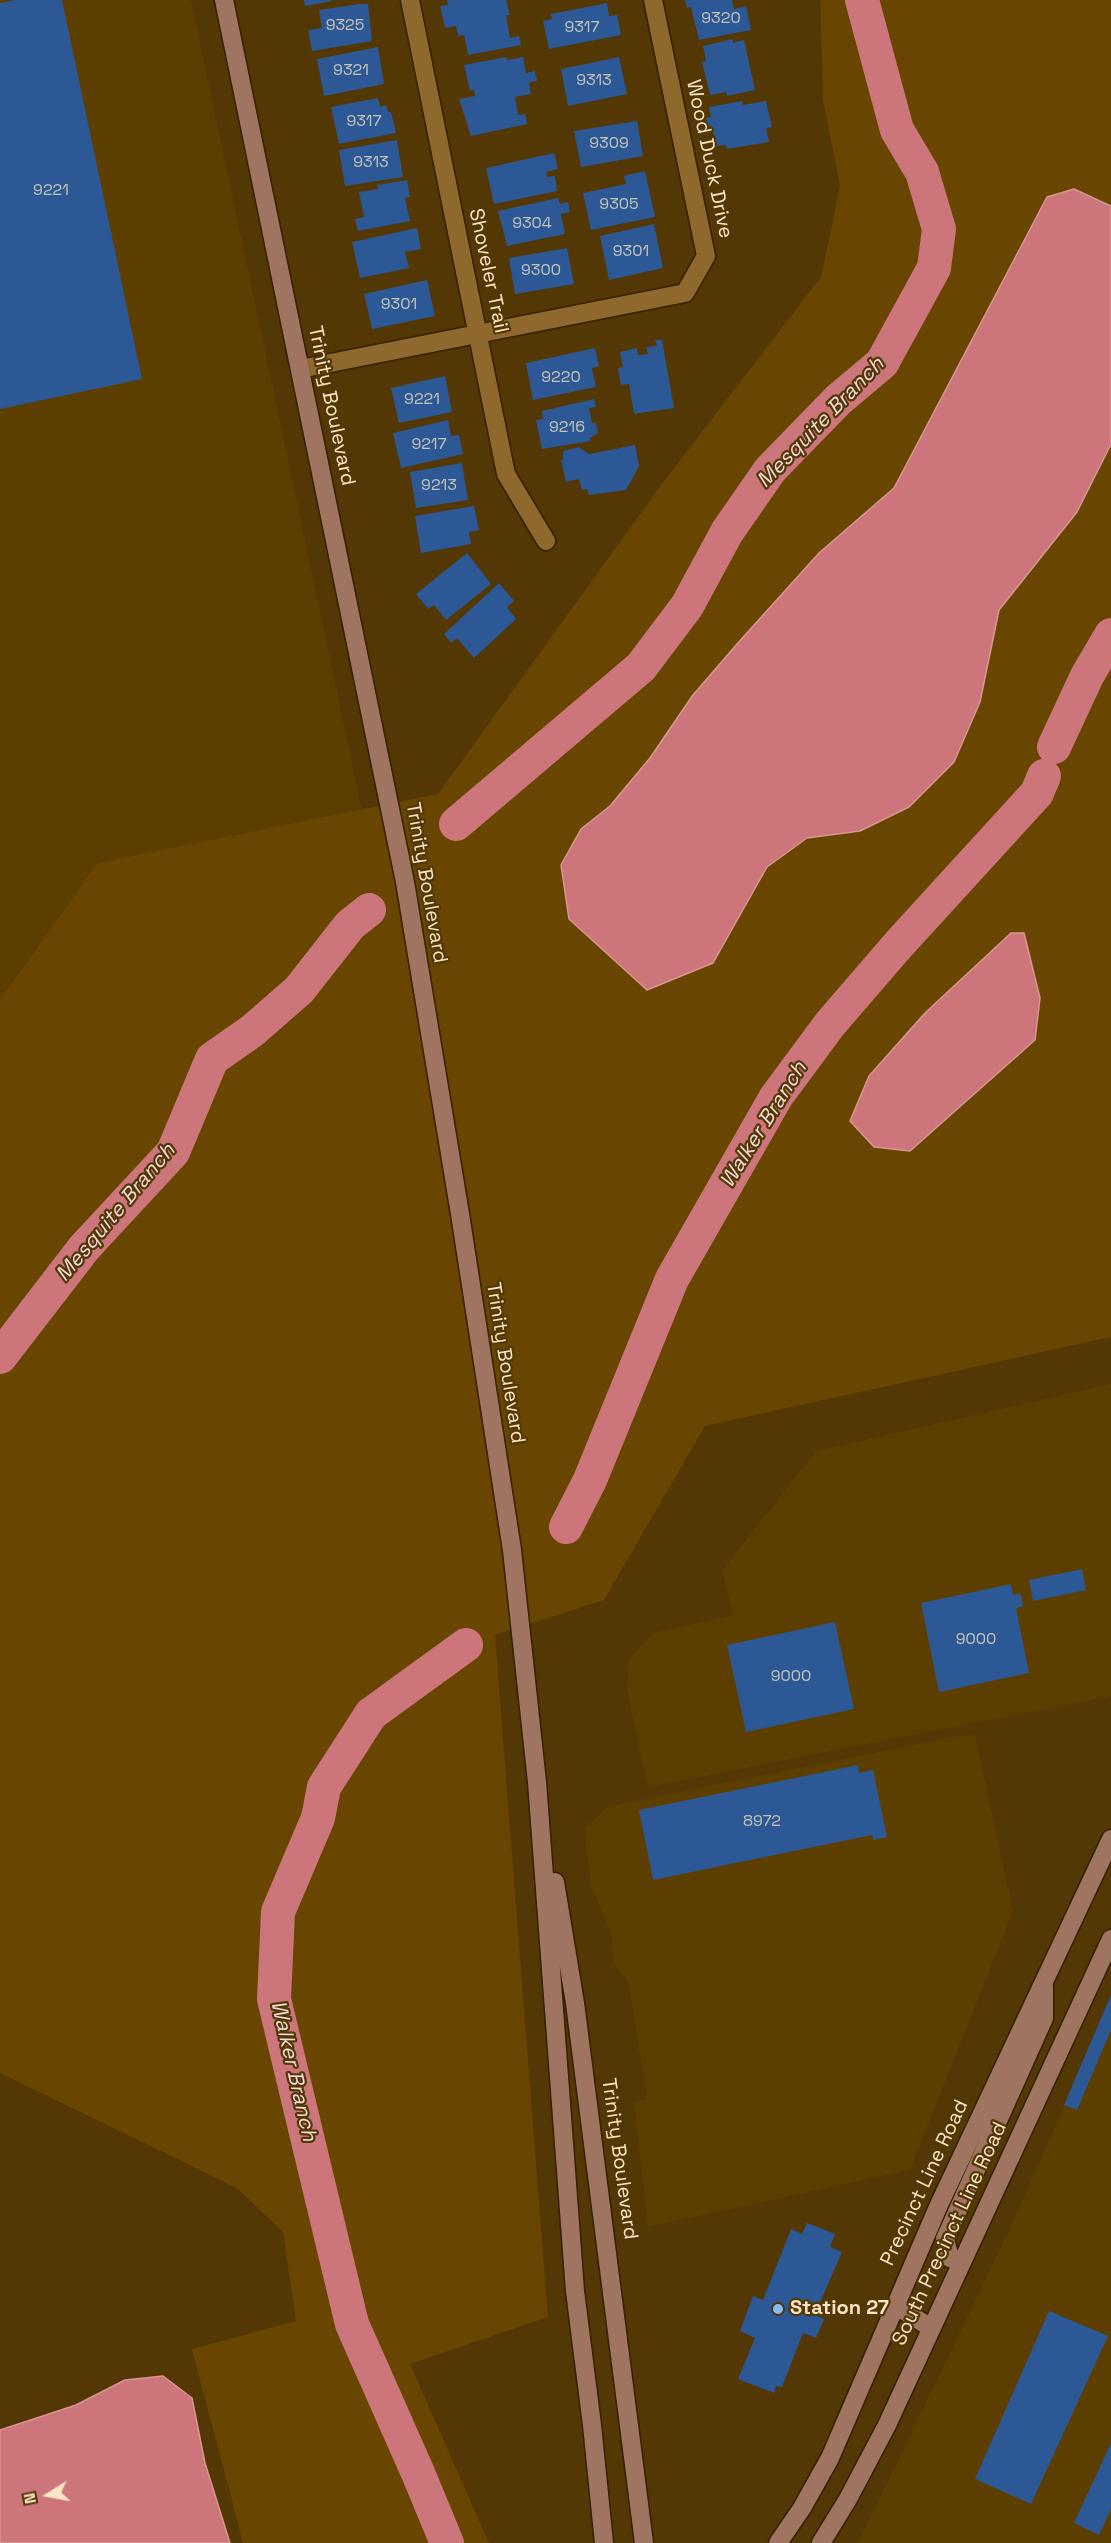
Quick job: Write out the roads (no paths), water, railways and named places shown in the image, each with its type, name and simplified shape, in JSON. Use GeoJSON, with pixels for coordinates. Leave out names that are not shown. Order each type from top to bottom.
{"type":"FeatureCollection","features":[{"type":"Feature","properties":{"kind":"main road","name":"Trinity Boulevard"},"geometry":{"type":"LineString","coordinates":[[224,0],[405,882],[512,1550],[537,1782],[575,2291],[604,2543]]}},
{"type":"Feature","properties":{"kind":"main road","name":"Trinity Boulevard"},"geometry":{"type":"LineString","coordinates":[[537,1782],[575,2003],[645,2543]]}},
{"type":"Feature","properties":{"kind":"main road","name":"Precinct Line Road"},"geometry":{"type":"LineString","coordinates":[[778,2543],[802,2508],[830,2458],[895,2305],[1111,1839]]}},
{"type":"Feature","properties":{"kind":"main road","name":"South Precinct Line Road"},"geometry":{"type":"LineString","coordinates":[[821,2543],[848,2499],[887,2425],[1111,1940]]}},
{"type":"Feature","properties":{"kind":"main road"},"geometry":{"type":"LineString","coordinates":[[961,2262],[950,2258],[945,2240],[1044,2018],[1044,1981]]}},
{"type":"Feature","properties":{"kind":"main road"},"geometry":{"type":"LineString","coordinates":[[895,2305],[931,2328]]}},
{"type":"Feature","properties":{"kind":"street","name":"Shoveler Trail"},"geometry":{"type":"LineString","coordinates":[[410,0],[506,474],[546,541]]}},
{"type":"Feature","properties":{"kind":"street","name":"Wood Duck Drive"},"geometry":{"type":"LineString","coordinates":[[300,369],[685,293],[706,256],[653,0]]}},
{"type":"Feature","properties":{"kind":"waterway","name":"Mesquite Branch"},"geometry":{"type":"LineString","coordinates":[[456,824],[641,667],[687,606],[727,532],[770,470],[838,400],[882,363],[934,268],[939,229],[922,172],[897,130],[862,0]]}},
{"type":"Feature","properties":{"kind":"waterway","name":"Walker Branch"},"geometry":{"type":"LineString","coordinates":[[1054,747],[1087,676],[1111,635]]}},
{"type":"Feature","properties":{"kind":"waterway","name":"Walker Branch"},"geometry":{"type":"LineString","coordinates":[[566,1527],[590,1480],[672,1279],[776,1097],[830,1024],[899,944],[1037,793],[1044,776]]}},
{"type":"Feature","properties":{"kind":"waterway","name":"Mesquite Branch"},"geometry":{"type":"LineString","coordinates":[[0,1357],[84,1248],[173,1152],[212,1059],[252,1031],[299,990],[350,925],[369,910]]}},
{"type":"Feature","properties":{"kind":"waterway","name":"Walker Branch"},"geometry":{"type":"LineString","coordinates":[[447,2543],[352,2324],[274,1999],[278,1912],[318,1818],[324,1787],[371,1714],[466,1645]]}},
{"type":"Feature","properties":{"kind":"place","name":"Station 27"},"geometry":{"type":"Point","coordinates":[778,2309]}}]}
